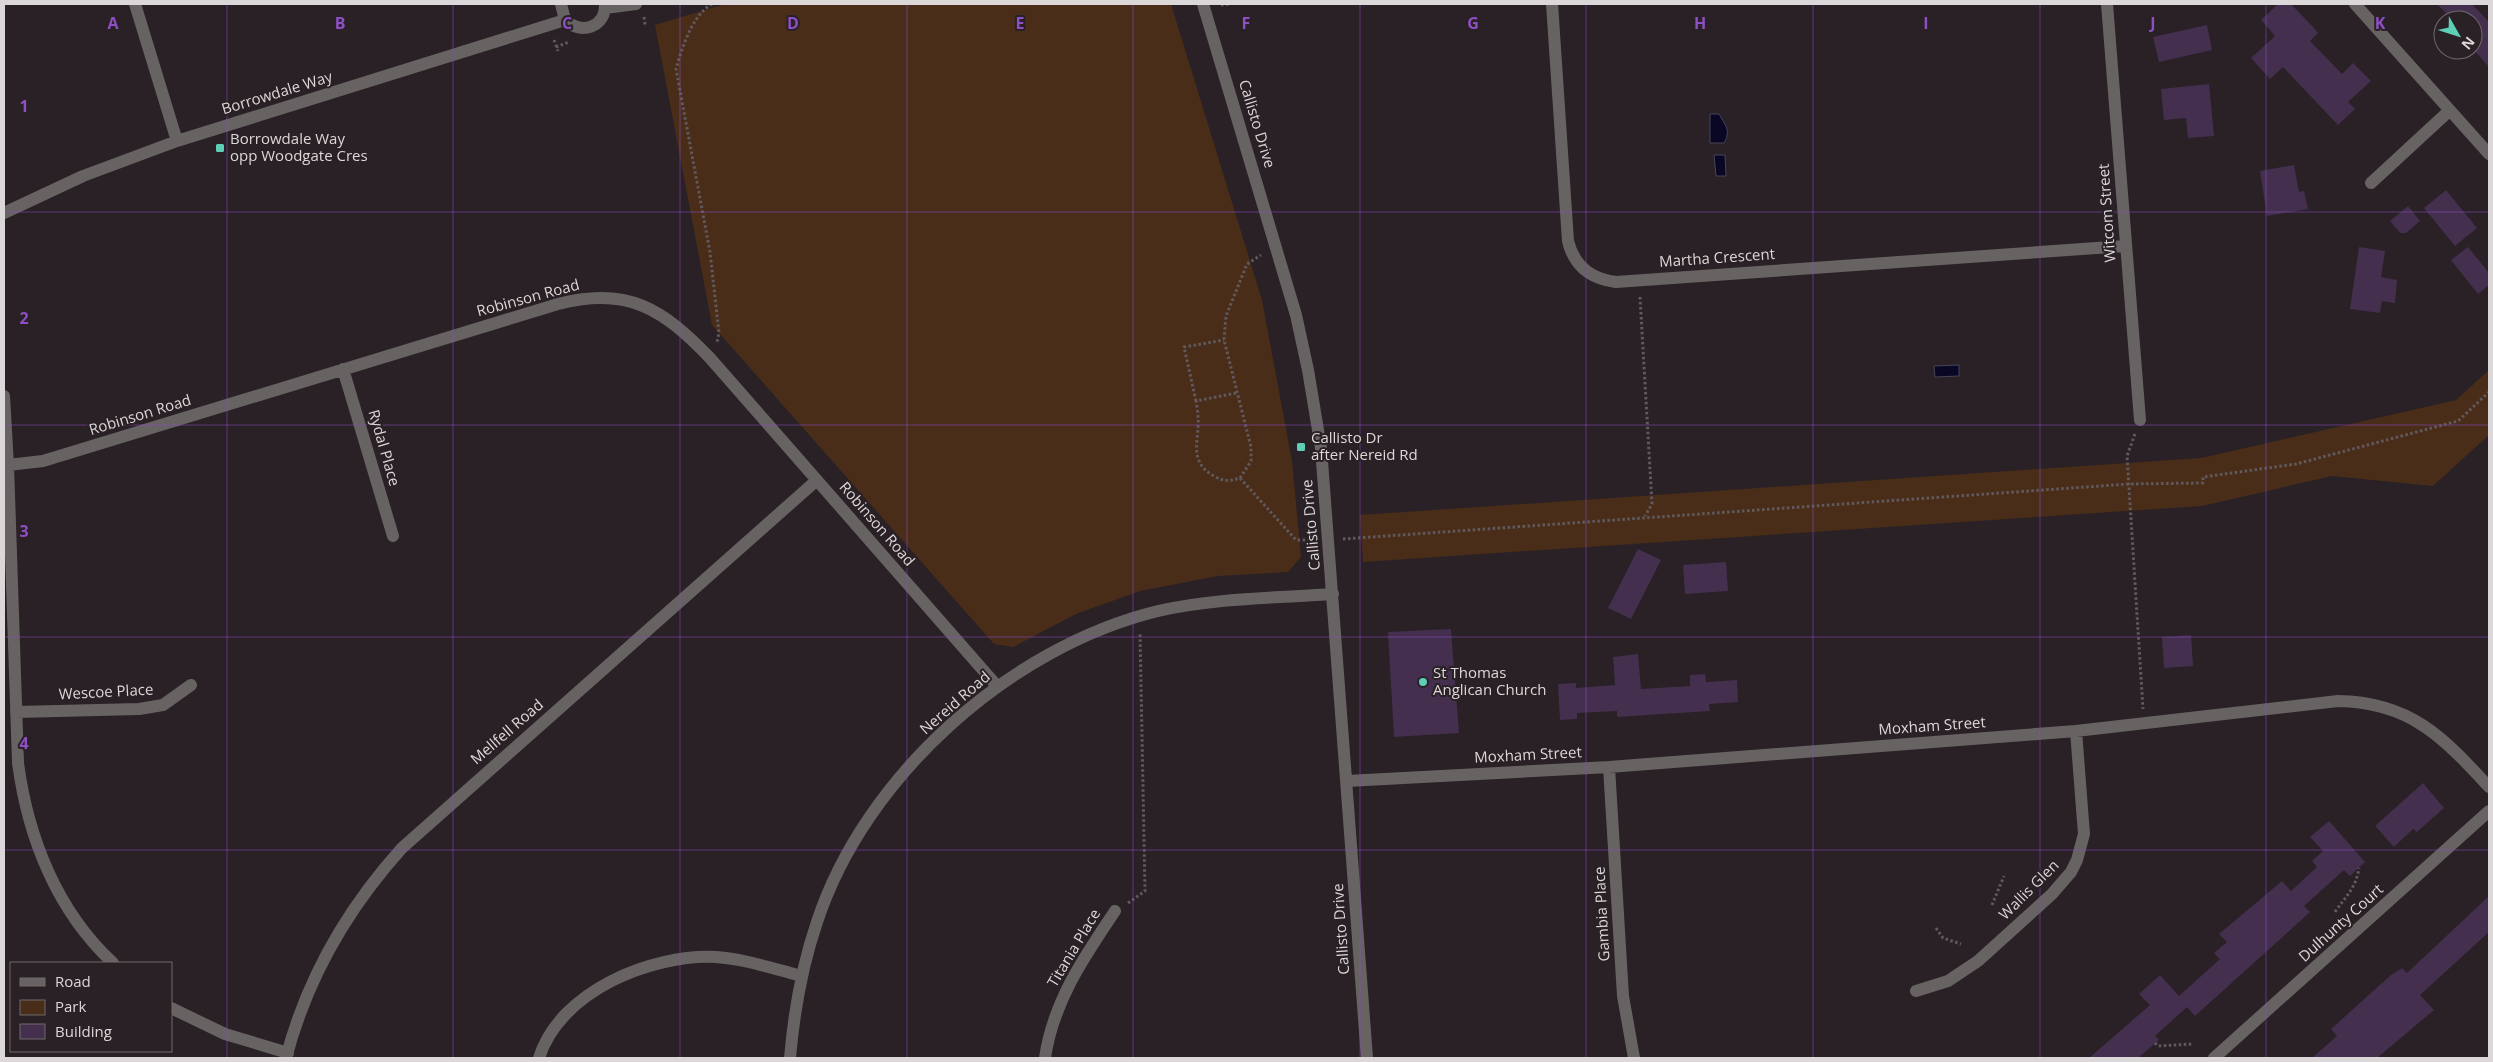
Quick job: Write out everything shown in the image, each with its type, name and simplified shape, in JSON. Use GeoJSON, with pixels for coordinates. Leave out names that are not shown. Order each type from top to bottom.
{"type":"FeatureCollection","features":[{"type":"Feature","properties":{"kind":"street"},"geometry":{"type":"LineString","coordinates":[[134,4],[177,141]]}},
{"type":"Feature","properties":{"kind":"street"},"geometry":{"type":"LineString","coordinates":[[561,4],[564,20],[575,28],[589,28],[600,21],[605,6],[636,4]]}},
{"type":"Feature","properties":{"kind":"street","name":"Callisto Drive"},"geometry":{"type":"LineString","coordinates":[[1203,4],[1277,246],[1308,370],[1321,448],[1367,1058]]}},
{"type":"Feature","properties":{"kind":"street","name":"Martha Crescent"},"geometry":{"type":"LineString","coordinates":[[1552,4],[1570,249],[1582,268],[1596,277],[1616,282],[2125,246]]}},
{"type":"Feature","properties":{"kind":"street","name":"Witcom Street"},"geometry":{"type":"LineString","coordinates":[[2107,4],[2140,420]]}},
{"type":"Feature","properties":{"kind":"street"},"geometry":{"type":"LineString","coordinates":[[2355,4],[2489,154]]}},
{"type":"Feature","properties":{"kind":"street","name":"Borrowdale Way"},"geometry":{"type":"LineString","coordinates":[[4,213],[83,176],[177,141],[564,20]]}},
{"type":"Feature","properties":{"kind":"street"},"geometry":{"type":"LineString","coordinates":[[2371,183],[2449,110]]}},
{"type":"Feature","properties":{"kind":"street","name":"Robinson Road"},"geometry":{"type":"LineString","coordinates":[[8,465],[43,461],[558,304],[581,298],[600,297],[649,308],[678,326],[710,358],[997,686]]}},
{"type":"Feature","properties":{"kind":"street","name":"Rydal Place"},"geometry":{"type":"LineString","coordinates":[[343,369],[393,536]]}},
{"type":"Feature","properties":{"kind":"street"},"geometry":{"type":"LineString","coordinates":[[4,396],[8,465],[8,616],[22,795],[39,851],[70,912],[112,962]]}},
{"type":"Feature","properties":{"kind":"street","name":"Mellfell Road"},"geometry":{"type":"LineString","coordinates":[[287,1056],[315,976],[341,926],[373,881],[402,848],[817,480]]}},
{"type":"Feature","properties":{"kind":"street","name":"Nereid Road"},"geometry":{"type":"LineString","coordinates":[[790,1058],[794,1013],[817,920],[851,847],[878,806],[931,744],[997,686],[1071,644],[1139,617],[1201,603],[1333,594]]}},
{"type":"Feature","properties":{"kind":"street","name":"Wescoe Place"},"geometry":{"type":"LineString","coordinates":[[16,712],[139,709],[163,705],[190,685]]}},
{"type":"Feature","properties":{"kind":"street","name":"Moxham Street"},"geometry":{"type":"LineString","coordinates":[[1347,781],[1609,766],[2076,731],[2324,702],[2372,704],[2406,715],[2432,730],[2489,787]]}},
{"type":"Feature","properties":{"kind":"street","name":"Wallis Glen"},"geometry":{"type":"LineString","coordinates":[[1916,990],[1948,980],[1978,961],[2052,894],[2071,872],[2077,860],[2084,834],[2076,731]]}},
{"type":"Feature","properties":{"kind":"street","name":"Gambia Place"},"geometry":{"type":"LineString","coordinates":[[1609,766],[1623,996],[1634,1058]]}},
{"type":"Feature","properties":{"kind":"street","name":"Dulhunty Court"},"geometry":{"type":"LineString","coordinates":[[2214,1058],[2489,811]]}},
{"type":"Feature","properties":{"kind":"street","name":"Titania Place"},"geometry":{"type":"LineString","coordinates":[[1045,1058],[1055,1016],[1066,992],[1085,956],[1115,911]]}},
{"type":"Feature","properties":{"kind":"street"},"geometry":{"type":"LineString","coordinates":[[539,1058],[556,1026],[578,1004],[605,985],[649,966],[676,959],[717,957],[745,961],[802,976]]}},
{"type":"Feature","properties":{"kind":"street"},"geometry":{"type":"LineString","coordinates":[[172,1008],[225,1034],[287,1056]]}},
{"type":"Feature","properties":{"kind":"path"},"geometry":{"type":"LineString","coordinates":[[710,358],[716,346],[719,333],[711,261],[676,69],[681,52],[701,12],[712,4]]}},
{"type":"Feature","properties":{"kind":"path"},"geometry":{"type":"LineString","coordinates":[[1224,340],[1184,347],[1199,418],[1195,446],[1200,461],[1205,469],[1220,480],[1230,481],[1240,478],[1252,461],[1251,447],[1224,340],[1226,316],[1247,264],[1277,246]]}},
{"type":"Feature","properties":{"kind":"path"},"geometry":{"type":"LineString","coordinates":[[1639,280],[1652,504],[1645,517]]}},
{"type":"Feature","properties":{"kind":"path"},"geometry":{"type":"LineString","coordinates":[[1240,478],[1296,540],[1329,540],[2129,484],[2203,483],[2203,477],[2296,464],[2458,421],[2489,392]]}},
{"type":"Feature","properties":{"kind":"path"},"geometry":{"type":"LineString","coordinates":[[1196,401],[1236,393]]}},
{"type":"Feature","properties":{"kind":"path"},"geometry":{"type":"LineString","coordinates":[[2140,420],[2127,456],[2144,724]]}},
{"type":"Feature","properties":{"kind":"path"},"geometry":{"type":"LineString","coordinates":[[1115,911],[1145,891],[1139,617]]}},
{"type":"Feature","properties":{"kind":"path"},"geometry":{"type":"LineString","coordinates":[[2335,912],[2357,882],[2359,868]]}},
{"type":"Feature","properties":{"kind":"path"},"geometry":{"type":"LineString","coordinates":[[1992,905],[2004,876]]}},
{"type":"Feature","properties":{"kind":"path"},"geometry":{"type":"LineString","coordinates":[[1936,928],[1943,938],[1960,944]]}},
{"type":"Feature","properties":{"kind":"path"},"geometry":{"type":"LineString","coordinates":[[2155,1043],[2158,1046],[2192,1044]]}},
{"type":"Feature","properties":{"kind":"green space"},"geometry":{"type":"Polygon","coordinates":[[[725,4],[1171,4],[1262,300],[1292,461],[1301,557],[1288,572],[1218,576],[1140,591],[1076,614],[1013,647],[994,644],[712,325],[655,25],[725,4]]]}},
{"type":"Feature","properties":{"kind":"green space"},"geometry":{"type":"Polygon","coordinates":[[[2489,370],[2489,435],[2433,486],[2332,476],[2202,506],[1363,562],[1360,515],[2201,458],[2456,400],[2489,370]]]}},
{"type":"Feature","properties":{"kind":"water"},"geometry":{"type":"Polygon","coordinates":[[[1710,114],[1719,114],[1726,125],[1727,135],[1724,143],[1710,143],[1710,114]]]}},
{"type":"Feature","properties":{"kind":"water"},"geometry":{"type":"Polygon","coordinates":[[[1714,155],[1725,155],[1726,176],[1716,176],[1714,155]]]}},
{"type":"Feature","properties":{"kind":"water"},"geometry":{"type":"Polygon","coordinates":[[[1959,365],[1959,376],[1935,377],[1934,366],[1959,365]]]}},
{"type":"Feature","properties":{"kind":"building"},"geometry":{"type":"Polygon","coordinates":[[[2278,4],[2291,4],[2313,27],[2318,33],[2310,41],[2342,74],[2353,63],[2371,81],[2348,102],[2355,109],[2338,125],[2283,67],[2270,79],[2251,58],[2275,36],[2261,20],[2278,4]]]}},
{"type":"Feature","properties":{"kind":"building"},"geometry":{"type":"Polygon","coordinates":[[[2437,4],[2472,4],[2478,10],[2443,10],[2437,4]]]}},
{"type":"Feature","properties":{"kind":"building"},"geometry":{"type":"Polygon","coordinates":[[[2483,16],[2489,22],[2489,67],[2483,60],[2483,16]]]}},
{"type":"Feature","properties":{"kind":"building"},"geometry":{"type":"Polygon","coordinates":[[[2207,25],[2212,50],[2159,62],[2153,37],[2207,25]]]}},
{"type":"Feature","properties":{"kind":"building"},"geometry":{"type":"Polygon","coordinates":[[[2209,84],[2214,136],[2188,138],[2186,118],[2164,120],[2161,89],[2209,84]]]}},
{"type":"Feature","properties":{"kind":"building"},"geometry":{"type":"Polygon","coordinates":[[[2294,165],[2299,192],[2304,191],[2308,209],[2267,216],[2260,171],[2294,165]]]}},
{"type":"Feature","properties":{"kind":"building"},"geometry":{"type":"Polygon","coordinates":[[[2446,190],[2477,228],[2455,246],[2424,208],[2446,190]]]}},
{"type":"Feature","properties":{"kind":"building"},"geometry":{"type":"Polygon","coordinates":[[[2408,206],[2420,221],[2406,233],[2400,233],[2390,221],[2408,206]]]}},
{"type":"Feature","properties":{"kind":"building"},"geometry":{"type":"Polygon","coordinates":[[[2359,247],[2385,251],[2381,277],[2397,280],[2395,303],[2382,301],[2380,313],[2350,309],[2359,247]]]}},
{"type":"Feature","properties":{"kind":"building"},"geometry":{"type":"Polygon","coordinates":[[[2468,247],[2489,273],[2489,285],[2478,294],[2451,260],[2468,247]]]}},
{"type":"Feature","properties":{"kind":"building"},"geometry":{"type":"Polygon","coordinates":[[[1638,549],[1661,560],[1631,619],[1608,608],[1638,549]]]}},
{"type":"Feature","properties":{"kind":"building"},"geometry":{"type":"Polygon","coordinates":[[[1726,562],[1728,591],[1685,594],[1683,565],[1726,562]]]}},
{"type":"Feature","properties":{"kind":"building","name":"St Thomas Anglican Church"},"geometry":{"type":"Polygon","coordinates":[[[1451,629],[1459,733],[1394,737],[1388,632],[1451,629]]]}},
{"type":"Feature","properties":{"kind":"building"},"geometry":{"type":"Polygon","coordinates":[[[2191,635],[2193,666],[2164,668],[2162,637],[2191,635]]]}},
{"type":"Feature","properties":{"kind":"building"},"geometry":{"type":"Polygon","coordinates":[[[1638,654],[1641,689],[1690,686],[1690,675],[1705,674],[1706,682],[1737,680],[1738,702],[1709,704],[1710,711],[1617,717],[1617,711],[1577,713],[1577,719],[1560,720],[1558,684],[1576,683],[1576,688],[1615,685],[1613,657],[1638,654]]]}},
{"type":"Feature","properties":{"kind":"building"},"geometry":{"type":"Polygon","coordinates":[[[2423,783],[2444,808],[2417,832],[2413,829],[2394,847],[2375,826],[2423,783]]]}},
{"type":"Feature","properties":{"kind":"building"},"geometry":{"type":"Polygon","coordinates":[[[2329,821],[2365,862],[2350,876],[2344,870],[2304,906],[2310,912],[2195,1016],[2187,1007],[2155,1036],[2159,1040],[2138,1058],[2089,1058],[2150,1005],[2139,994],[2160,975],[2179,996],[2220,959],[2214,953],[2227,942],[2219,934],[2282,881],[2291,891],[2317,867],[2312,861],[2323,851],[2310,837],[2329,821]]]}},
{"type":"Feature","properties":{"kind":"building"},"geometry":{"type":"Polygon","coordinates":[[[2489,896],[2489,932],[2420,995],[2434,1010],[2377,1058],[2312,1058],[2337,1036],[2331,1029],[2391,975],[2402,968],[2407,973],[2489,896]]]}},
{"type":"Feature","properties":{"kind":"place","name":"Borrowdale Way opp Woodgate Cres"},"geometry":{"type":"Point","coordinates":[220,148]}},
{"type":"Feature","properties":{"kind":"place","name":"Callisto Dr after Nereid Rd"},"geometry":{"type":"Point","coordinates":[1301,447]}},
{"type":"Feature","properties":{"kind":"place","name":"St Thomas Anglican Church"},"geometry":{"type":"Point","coordinates":[1423,682]}}]}
